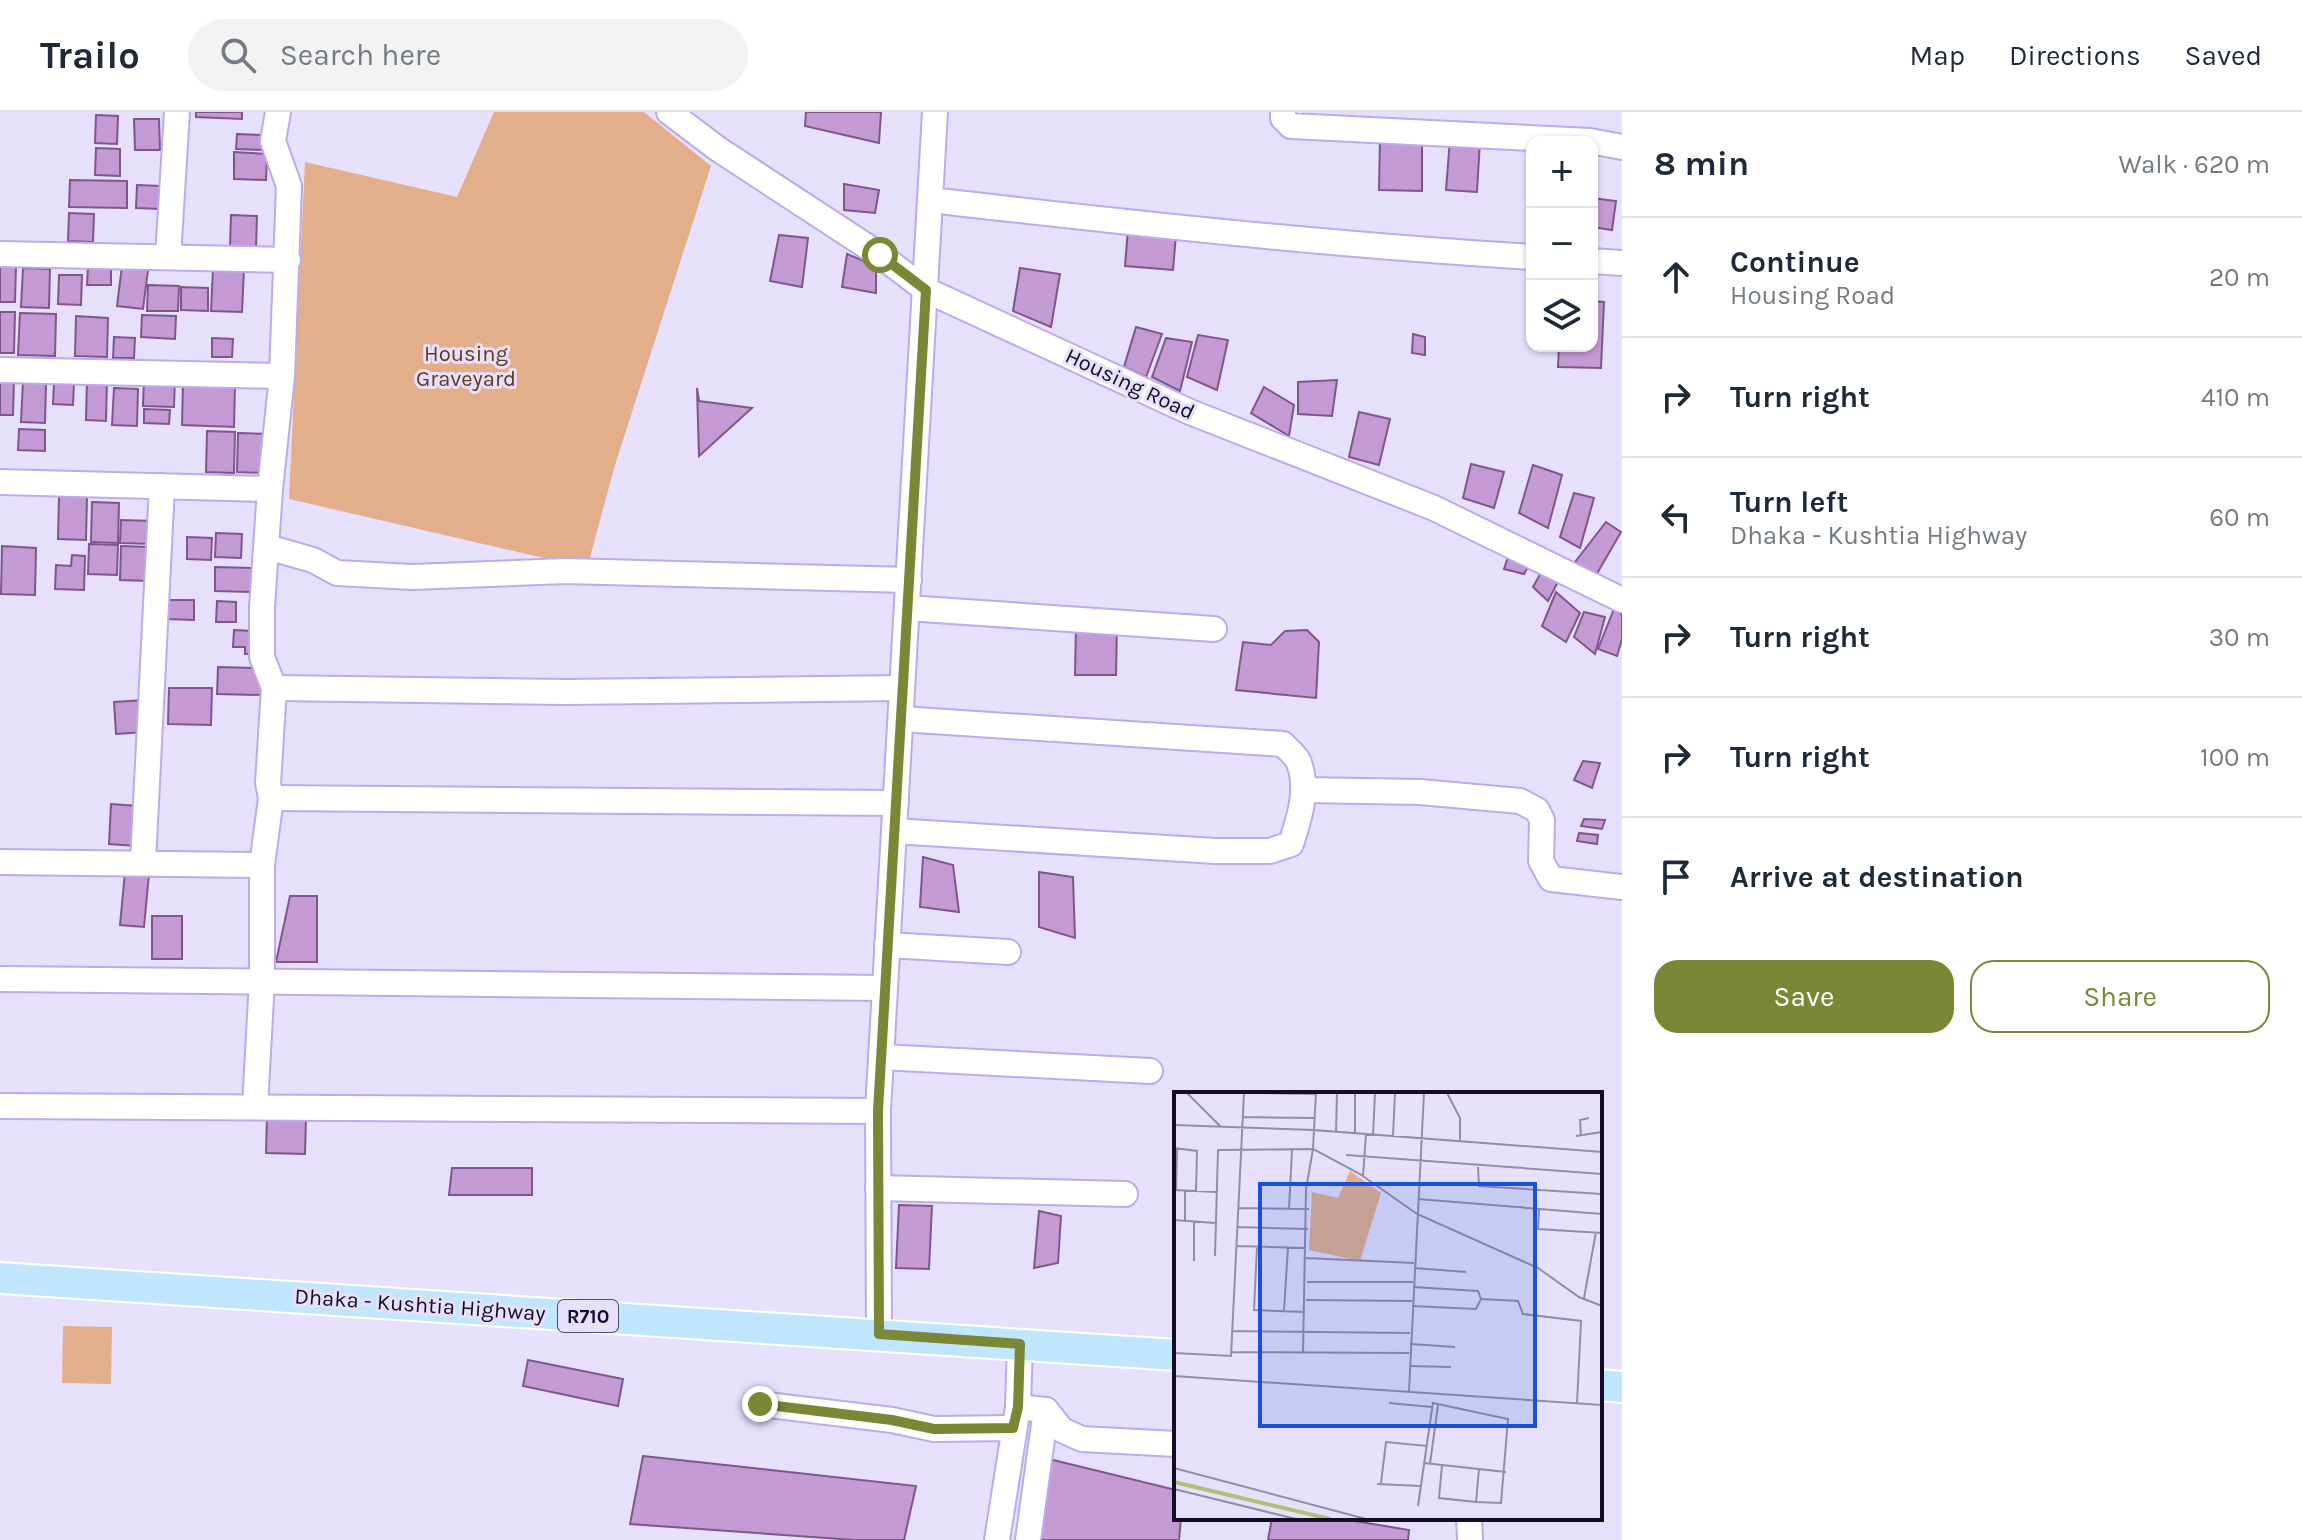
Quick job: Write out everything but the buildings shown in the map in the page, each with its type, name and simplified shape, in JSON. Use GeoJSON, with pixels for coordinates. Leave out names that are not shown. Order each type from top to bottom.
{"type":"FeatureCollection","features":[{"type":"Feature","properties":{"kind":"main road","name":"Dhaka - Kushtia Highway"},"geometry":{"type":"LineString","coordinates":[[0,1278],[1174,1355]]}},
{"type":"Feature","properties":{"kind":"main road"},"geometry":{"type":"LineString","coordinates":[[1602,1385],[1622,1387]]}},
{"type":"Feature","properties":{"kind":"street"},"geometry":{"type":"LineString","coordinates":[[168,257],[177,112]]}},
{"type":"Feature","properties":{"kind":"street"},"geometry":{"type":"LineString","coordinates":[[255,1107],[262,980],[262,865],[271,798],[268,783],[274,688],[262,657],[270,489],[282,376],[288,260],[289,186],[273,141],[278,112]]}},
{"type":"Feature","properties":{"kind":"street","name":"Housing Road"},"geometry":{"type":"LineString","coordinates":[[669,112],[718,149],[880,255],[926,290],[1190,412],[1434,508],[1622,600]]}},
{"type":"Feature","properties":{"kind":"street"},"geometry":{"type":"LineString","coordinates":[[879,1334],[878,1111],[935,112]]}},
{"type":"Feature","properties":{"kind":"street"},"geometry":{"type":"LineString","coordinates":[[1283,112],[1283,118],[1291,126],[1590,141],[1622,147]]}},
{"type":"Feature","properties":{"kind":"street"},"geometry":{"type":"LineString","coordinates":[[930,200],[1092,219],[1429,251],[1526,257]]}},
{"type":"Feature","properties":{"kind":"street"},"geometry":{"type":"LineString","coordinates":[[0,254],[288,260]]}},
{"type":"Feature","properties":{"kind":"street"},"geometry":{"type":"LineString","coordinates":[[1598,261],[1622,263]]}},
{"type":"Feature","properties":{"kind":"street"},"geometry":{"type":"LineString","coordinates":[[0,370],[282,376]]}},
{"type":"Feature","properties":{"kind":"street"},"geometry":{"type":"LineString","coordinates":[[0,482],[270,489]]}},
{"type":"Feature","properties":{"kind":"street"},"geometry":{"type":"LineString","coordinates":[[143,862],[162,486]]}},
{"type":"Feature","properties":{"kind":"street"},"geometry":{"type":"LineString","coordinates":[[267,547],[313,560],[337,573],[412,577],[566,571],[909,580]]}},
{"type":"Feature","properties":{"kind":"street"},"geometry":{"type":"LineString","coordinates":[[907,608],[1214,629]]}},
{"type":"Feature","properties":{"kind":"street"},"geometry":{"type":"LineString","coordinates":[[274,688],[565,692],[902,688]]}},
{"type":"Feature","properties":{"kind":"street"},"geometry":{"type":"LineString","coordinates":[[894,831],[1215,851],[1270,851],[1291,844],[1304,790],[1299,761],[1283,744],[901,719]]}},
{"type":"Feature","properties":{"kind":"street"},"geometry":{"type":"LineString","coordinates":[[1304,790],[1420,792],[1520,801],[1537,810],[1542,820],[1541,861],[1551,879],[1622,887]]}},
{"type":"Feature","properties":{"kind":"street"},"geometry":{"type":"LineString","coordinates":[[271,798],[896,803]]}},
{"type":"Feature","properties":{"kind":"street"},"geometry":{"type":"LineString","coordinates":[[0,862],[262,865]]}},
{"type":"Feature","properties":{"kind":"street"},"geometry":{"type":"LineString","coordinates":[[887,945],[1008,952]]}},
{"type":"Feature","properties":{"kind":"street"},"geometry":{"type":"LineString","coordinates":[[0,979],[885,988]]}},
{"type":"Feature","properties":{"kind":"street"},"geometry":{"type":"LineString","coordinates":[[881,1057],[1150,1071]]}},
{"type":"Feature","properties":{"kind":"street"},"geometry":{"type":"LineString","coordinates":[[0,1106],[878,1111]]}},
{"type":"Feature","properties":{"kind":"street"},"geometry":{"type":"LineString","coordinates":[[878,1188],[1125,1194]]}},
{"type":"Feature","properties":{"kind":"street"},"geometry":{"type":"LineString","coordinates":[[997,1540],[1015,1417],[1020,1344]]}},
{"type":"Feature","properties":{"kind":"street"},"geometry":{"type":"LineString","coordinates":[[760,1404],[892,1420],[934,1429],[1046,1410]]}},
{"type":"Feature","properties":{"kind":"street"},"geometry":{"type":"LineString","coordinates":[[1046,1410],[1062,1430],[1082,1439],[1174,1444]]}},
{"type":"Feature","properties":{"kind":"street"},"geometry":{"type":"LineString","coordinates":[[1028,1540],[1046,1410]]}},
{"type":"Feature","properties":{"kind":"street"},"geometry":{"type":"LineString","coordinates":[[1469,1520],[1470,1540]]}},
{"type":"Feature","properties":{"kind":"green space","name":"Housing Graveyard"},"geometry":{"type":"Polygon","coordinates":[[[494,112],[644,112],[711,166],[615,465],[587,568],[289,499],[305,162],[457,197],[494,112]]]}},
{"type":"Feature","properties":{"kind":"green space"},"geometry":{"type":"Polygon","coordinates":[[[63,1326],[112,1327],[111,1384],[62,1383],[63,1326]]]}},
{"type":"Feature","properties":{"kind":"route"},"geometry":{"type":"LineString","coordinates":[[760,1404],[892,1420],[934,1429],[1013,1428],[1018,1407],[1020,1344],[879,1334],[878,1111],[926,290],[880,255]]}}]}
